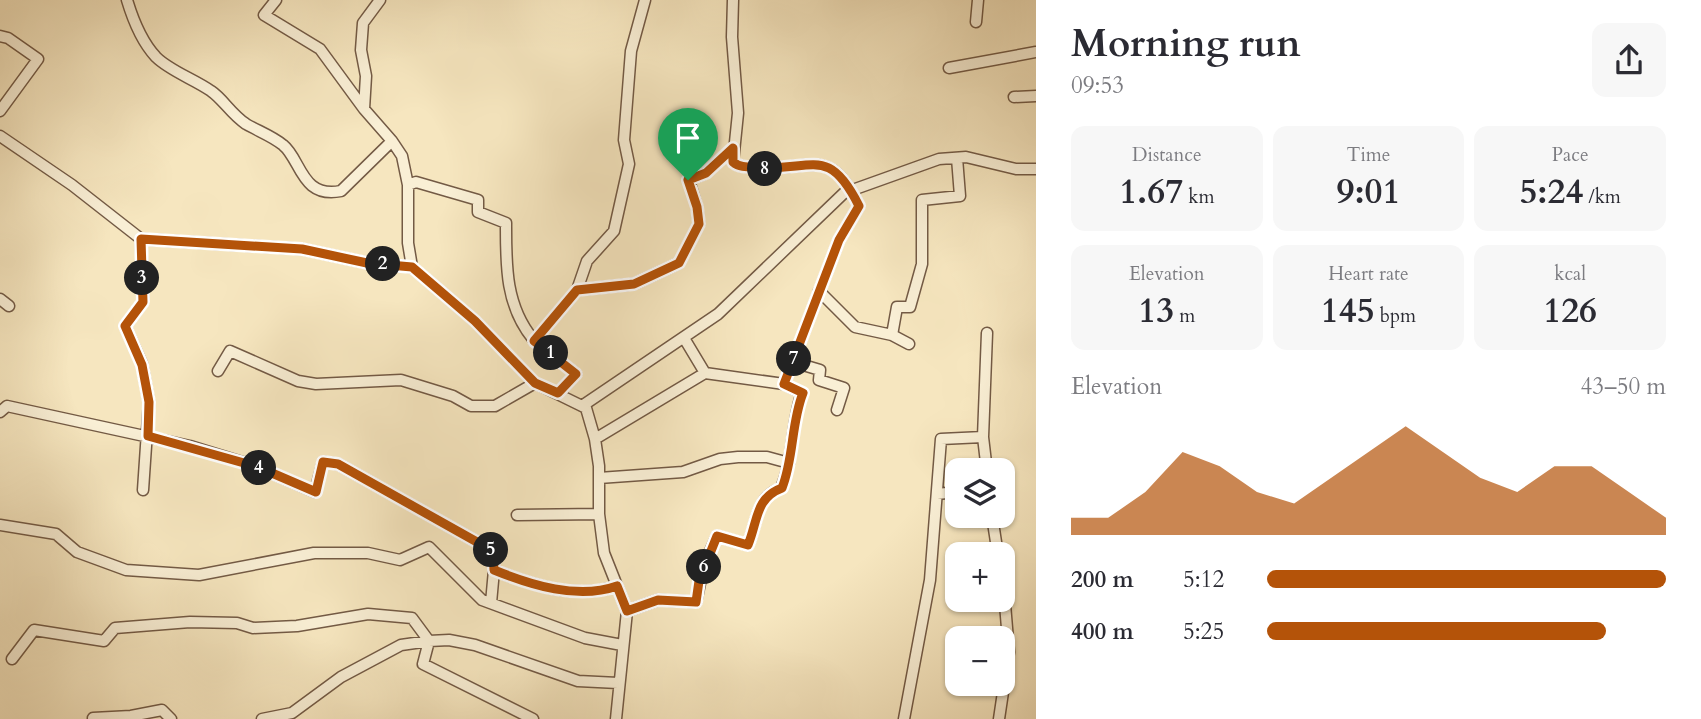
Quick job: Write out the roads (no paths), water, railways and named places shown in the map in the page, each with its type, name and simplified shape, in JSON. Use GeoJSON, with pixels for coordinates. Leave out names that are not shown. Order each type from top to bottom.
{"type":"FeatureCollection","features":[{"type":"Feature","properties":{"kind":"street"},"geometry":{"type":"LineString","coordinates":[[276,0],[264,15],[320,49],[402,156],[408,185],[408,243],[412,267]]}},
{"type":"Feature","properties":{"kind":"street"},"geometry":{"type":"LineString","coordinates":[[364,109],[366,76],[361,50],[363,23],[380,0]]}},
{"type":"Feature","properties":{"kind":"street"},"geometry":{"type":"LineString","coordinates":[[534,341],[577,290],[587,261],[614,231],[629,164],[624,140],[631,51],[645,0]]}},
{"type":"Feature","properties":{"kind":"street"},"geometry":{"type":"LineString","coordinates":[[733,0],[732,37],[738,113],[733,162],[738,166],[770,169],[828,165],[840,173],[859,206],[839,240],[784,384]]}},
{"type":"Feature","properties":{"kind":"street"},"geometry":{"type":"LineString","coordinates":[[975,22],[978,0]]}},
{"type":"Feature","properties":{"kind":"street"},"geometry":{"type":"LineString","coordinates":[[131,2],[134,23],[157,57],[214,93],[225,108],[246,124],[285,146],[299,172],[314,186],[332,192],[341,191],[392,141]]}},
{"type":"Feature","properties":{"kind":"street"},"geometry":{"type":"LineString","coordinates":[[0,36],[8,37],[38,60],[0,111]]}},
{"type":"Feature","properties":{"kind":"street"},"geometry":{"type":"LineString","coordinates":[[949,68],[1036,52]]}},
{"type":"Feature","properties":{"kind":"street"},"geometry":{"type":"LineString","coordinates":[[1014,97],[1036,96]]}},
{"type":"Feature","properties":{"kind":"street"},"geometry":{"type":"LineString","coordinates":[[0,136],[72,185],[141,239],[302,249],[367,263],[412,267],[475,321],[535,383],[586,408],[595,439],[599,478],[598,514],[604,553],[627,611],[615,719]]}},
{"type":"Feature","properties":{"kind":"street"},"geometry":{"type":"LineString","coordinates":[[577,290],[634,284],[679,263],[699,224],[697,207],[688,180],[706,173],[733,148]]}},
{"type":"Feature","properties":{"kind":"street"},"geometry":{"type":"LineString","coordinates":[[892,335],[897,307],[910,307],[922,264],[922,200],[960,196],[957,158]]}},
{"type":"Feature","properties":{"kind":"street"},"geometry":{"type":"LineString","coordinates":[[582,406],[718,314],[781,255],[817,215],[844,192],[919,165],[957,158],[1036,169]]}},
{"type":"Feature","properties":{"kind":"street"},"geometry":{"type":"LineString","coordinates":[[408,185],[416,182],[478,200],[478,212],[506,223],[506,267],[511,297],[534,341],[576,374],[558,393]]}},
{"type":"Feature","properties":{"kind":"street"},"geometry":{"type":"LineString","coordinates":[[141,239],[143,302],[125,326],[142,365],[149,402],[143,490]]}},
{"type":"Feature","properties":{"kind":"street"},"geometry":{"type":"LineString","coordinates":[[819,291],[855,327],[892,335],[909,344]]}},
{"type":"Feature","properties":{"kind":"street"},"geometry":{"type":"LineString","coordinates":[[985,458],[983,438],[987,333]]}},
{"type":"Feature","properties":{"kind":"street"},"geometry":{"type":"LineString","coordinates":[[684,338],[705,373]]}},
{"type":"Feature","properties":{"kind":"street"},"geometry":{"type":"LineString","coordinates":[[218,370],[230,351],[298,380],[316,384],[401,380],[453,396],[471,406],[495,406],[535,383]]}},
{"type":"Feature","properties":{"kind":"street"},"geometry":{"type":"LineString","coordinates":[[793,362],[820,370],[819,380],[844,388],[837,410]]}},
{"type":"Feature","properties":{"kind":"street"},"geometry":{"type":"LineString","coordinates":[[595,439],[705,373],[784,384],[803,393],[797,407],[789,463],[782,488],[769,493],[759,504],[757,523],[748,545],[717,536],[699,581],[696,602],[658,600],[627,611]]}},
{"type":"Feature","properties":{"kind":"street"},"geometry":{"type":"LineString","coordinates":[[0,412],[7,405],[148,436],[258,467],[316,492],[323,462],[338,464],[493,551],[491,603]]}},
{"type":"Feature","properties":{"kind":"street"},"geometry":{"type":"LineString","coordinates":[[904,719],[930,580],[941,439],[983,438]]}},
{"type":"Feature","properties":{"kind":"street"},"geometry":{"type":"LineString","coordinates":[[599,478],[683,472],[720,459],[738,457],[767,457],[789,463]]}},
{"type":"Feature","properties":{"kind":"street"},"geometry":{"type":"LineString","coordinates":[[937,494],[945,493]]}},
{"type":"Feature","properties":{"kind":"street"},"geometry":{"type":"LineString","coordinates":[[517,515],[598,514]]}},
{"type":"Feature","properties":{"kind":"street"},"geometry":{"type":"LineString","coordinates":[[0,526],[56,534],[77,552],[126,570],[199,575],[314,552],[368,553],[400,560],[429,547],[482,600],[585,638],[622,645]]}},
{"type":"Feature","properties":{"kind":"street"},"geometry":{"type":"LineString","coordinates":[[494,570],[520,581],[558,589],[598,593],[617,586]]}},
{"type":"Feature","properties":{"kind":"street"},"geometry":{"type":"LineString","coordinates":[[999,719],[1009,652],[1006,612]]}},
{"type":"Feature","properties":{"kind":"street"},"geometry":{"type":"LineString","coordinates":[[12,659],[34,630],[104,641],[115,628],[190,621],[237,623],[253,628],[297,626],[368,614],[412,618],[429,641],[424,663],[533,719]]}},
{"type":"Feature","properties":{"kind":"street"},"geometry":{"type":"LineString","coordinates":[[262,719],[292,713],[341,677],[401,645],[429,641],[449,640],[475,645],[578,681],[618,683]]}},
{"type":"Feature","properties":{"kind":"street"},"geometry":{"type":"LineString","coordinates":[[93,718],[131,716],[162,710],[171,719]]}}]}
